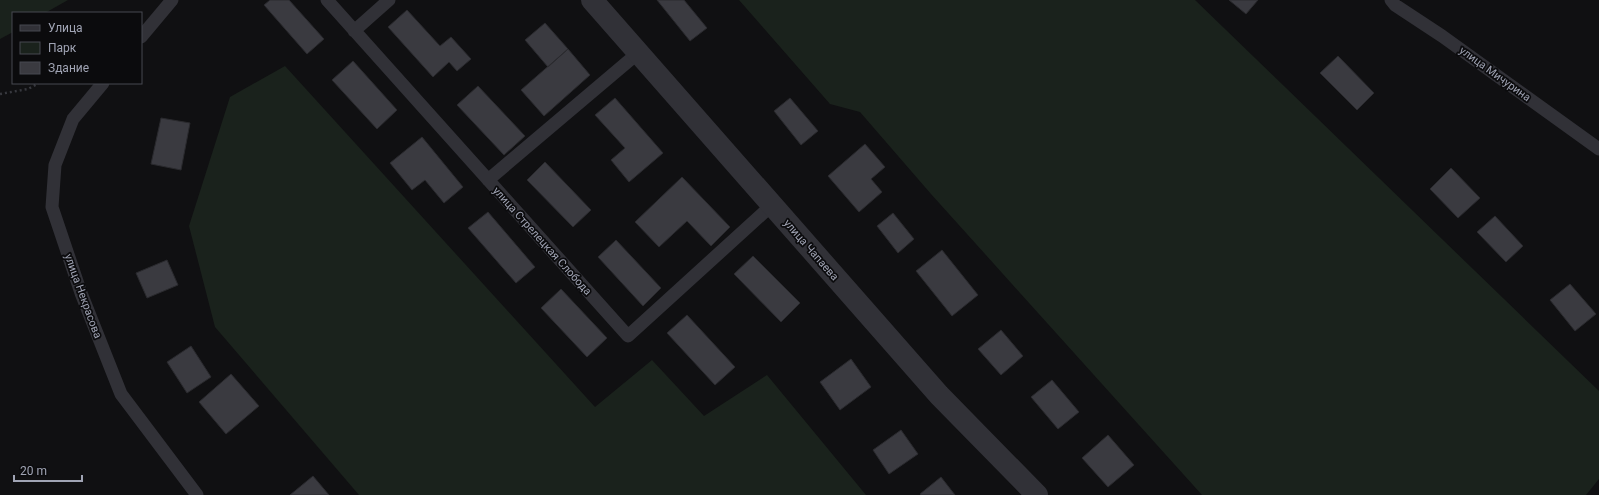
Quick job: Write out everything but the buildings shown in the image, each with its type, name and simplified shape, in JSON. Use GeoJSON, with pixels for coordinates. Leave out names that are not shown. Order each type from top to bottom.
{"type":"FeatureCollection","features":[{"type":"Feature","properties":{"kind":"street","name":"улица Чапаева"},"geometry":{"type":"LineString","coordinates":[[592,0],[939,395],[1037,495]]}},
{"type":"Feature","properties":{"kind":"lane"},"geometry":{"type":"LineString","coordinates":[[142,36],[172,0]]}},
{"type":"Feature","properties":{"kind":"lane","name":"улица Стрелецкая Слобода"},"geometry":{"type":"LineString","coordinates":[[327,0],[628,336],[772,205]]}},
{"type":"Feature","properties":{"kind":"lane"},"geometry":{"type":"LineString","coordinates":[[354,31],[389,0]]}},
{"type":"Feature","properties":{"kind":"lane","name":"улица Мичурина"},"geometry":{"type":"LineString","coordinates":[[1391,0],[1395,5],[1442,36],[1599,149]]}},
{"type":"Feature","properties":{"kind":"lane"},"geometry":{"type":"LineString","coordinates":[[488,180],[638,53]]}},
{"type":"Feature","properties":{"kind":"lane","name":"улица Некрасова"},"geometry":{"type":"LineString","coordinates":[[102,84],[73,119],[55,165],[52,207],[81,294],[121,394],[197,495]]}},
{"type":"Feature","properties":{"kind":"path"},"geometry":{"type":"LineString","coordinates":[[0,94],[28,89],[37,84]]}},
{"type":"Feature","properties":{"kind":"green space"},"geometry":{"type":"Polygon","coordinates":[[[0,0],[68,0],[47,12],[12,12],[12,33],[0,39],[0,0]]]}},
{"type":"Feature","properties":{"kind":"green space"},"geometry":{"type":"Polygon","coordinates":[[[739,0],[1195,0],[1599,391],[1599,479],[1586,495],[1202,495],[931,194],[860,112],[830,104],[739,0]]]}},
{"type":"Feature","properties":{"kind":"green space"},"geometry":{"type":"Polygon","coordinates":[[[285,66],[595,407],[652,360],[704,416],[767,375],[866,495],[359,495],[215,327],[189,226],[230,97],[285,66]]]}}]}
